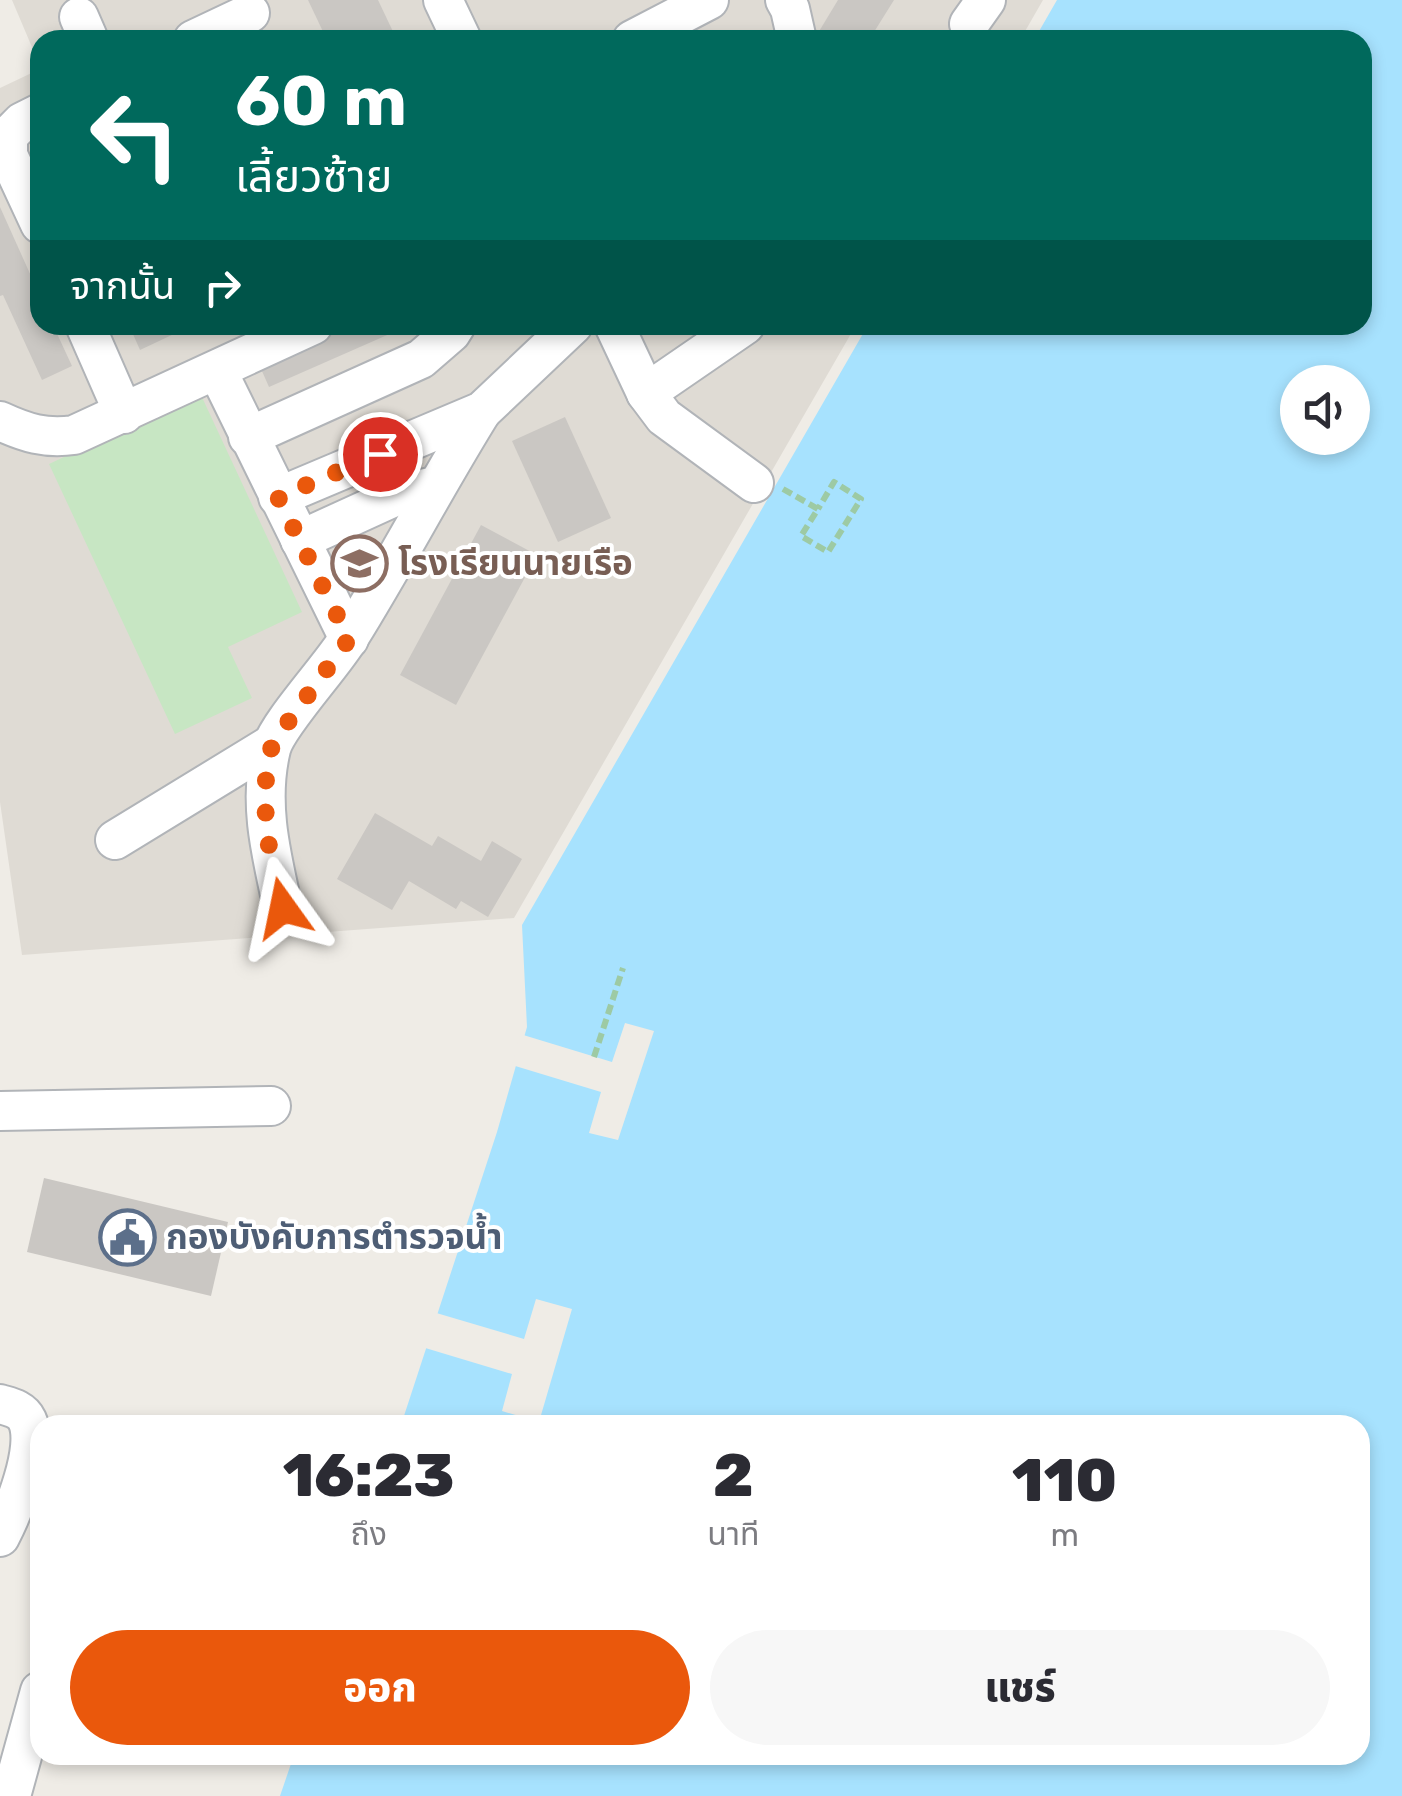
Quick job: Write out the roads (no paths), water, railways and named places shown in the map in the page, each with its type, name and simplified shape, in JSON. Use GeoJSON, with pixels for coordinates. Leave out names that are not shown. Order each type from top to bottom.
{"type":"FeatureCollection","features":[{"type":"Feature","properties":{"kind":"lane"},"geometry":{"type":"LineString","coordinates":[[443,0],[457,30]]}},
{"type":"Feature","properties":{"kind":"lane"},"geometry":{"type":"LineString","coordinates":[[651,30],[709,0]]}},
{"type":"Feature","properties":{"kind":"lane"},"geometry":{"type":"LineString","coordinates":[[785,0],[795,30]]}},
{"type":"Feature","properties":{"kind":"lane"},"geometry":{"type":"LineString","coordinates":[[220,30],[253,18]]}},
{"type":"Feature","properties":{"kind":"lane"},"geometry":{"type":"LineString","coordinates":[[30,118],[8,136],[8,155],[30,202]]}},
{"type":"Feature","properties":{"kind":"lane"},"geometry":{"type":"LineString","coordinates":[[89,335],[124,414]]}},
{"type":"Feature","properties":{"kind":"lane"},"geometry":{"type":"LineString","coordinates":[[0,420],[29,434],[51,438],[74,436],[286,335]]}},
{"type":"Feature","properties":{"kind":"lane"},"geometry":{"type":"LineString","coordinates":[[248,437],[422,360],[450,335]]}},
{"type":"Feature","properties":{"kind":"lane"},"geometry":{"type":"LineString","coordinates":[[114,840],[272,744],[349,639],[482,411],[562,335]]}},
{"type":"Feature","properties":{"kind":"lane"},"geometry":{"type":"LineString","coordinates":[[619,335],[646,393],[664,417],[766,484]]}},
{"type":"Feature","properties":{"kind":"lane"},"geometry":{"type":"LineString","coordinates":[[646,393],[730,335]]}},
{"type":"Feature","properties":{"kind":"lane"},"geometry":{"type":"LineString","coordinates":[[217,370],[349,639]]}},
{"type":"Feature","properties":{"kind":"lane"},"geometry":{"type":"LineString","coordinates":[[278,497],[482,411]]}},
{"type":"Feature","properties":{"kind":"lane"},"geometry":{"type":"LineString","coordinates":[[300,540],[403,493],[435,486]]}},
{"type":"Feature","properties":{"kind":"lane"},"geometry":{"type":"LineString","coordinates":[[272,744],[264,792],[268,841],[283,908]]}},
{"type":"Feature","properties":{"kind":"lane"},"geometry":{"type":"LineString","coordinates":[[0,1111],[271,1106]]}},
{"type":"Feature","properties":{"kind":"lane"},"geometry":{"type":"LineString","coordinates":[[0,1404],[18,1410],[28,1421],[30,1444],[21,1485],[0,1537]]}},
{"type":"Feature","properties":{"kind":"lane"},"geometry":{"type":"LineString","coordinates":[[12,1796],[30,1729]]}},
{"type":"Feature","properties":{"kind":"water"},"geometry":{"type":"Polygon","coordinates":[[[1057,0],[1402,0],[1402,1796],[280,1796],[291,1765],[1370,1765],[1370,1415],[404,1415],[497,1132],[527,1027],[522,925],[862,335],[1372,335],[1372,30],[1040,30],[1057,0]]]}},
{"type":"Feature","properties":{"kind":"place","name":"โรงเรียนนายเรือ"},"geometry":{"type":"Point","coordinates":[359,563]}},
{"type":"Feature","properties":{"kind":"place","name":"กองบังคับการตำรวจน้ำ"},"geometry":{"type":"Point","coordinates":[127,1237]}}]}
